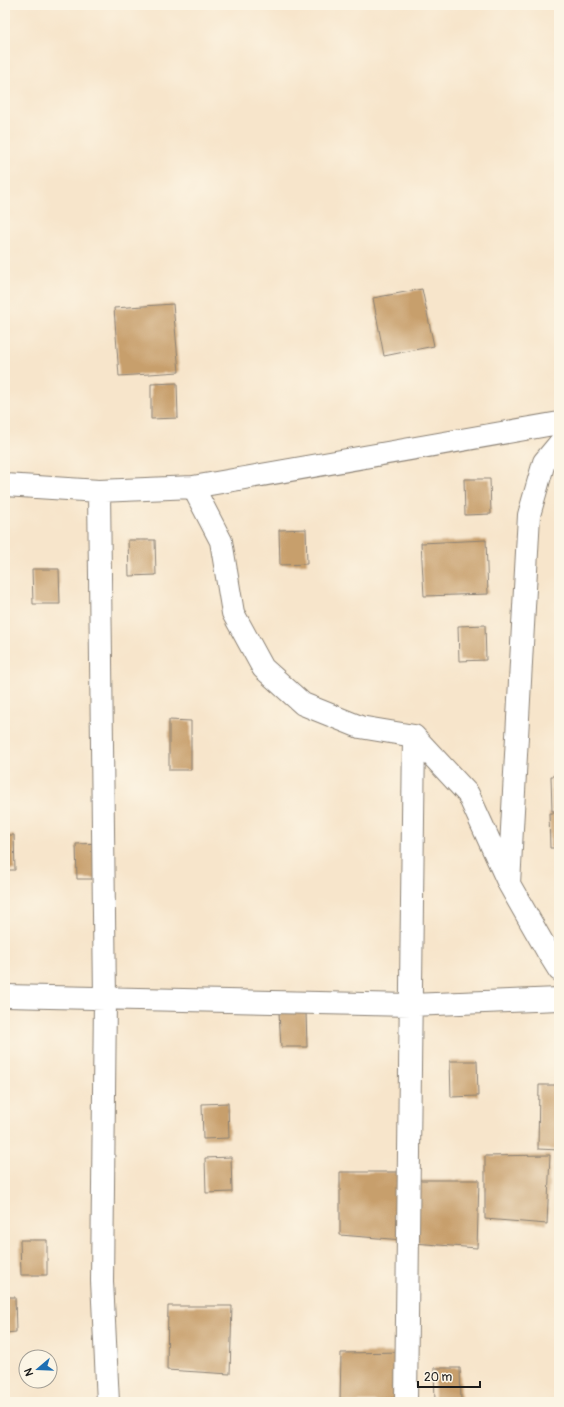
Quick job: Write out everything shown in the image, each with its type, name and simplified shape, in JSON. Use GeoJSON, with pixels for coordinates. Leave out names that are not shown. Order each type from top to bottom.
{"type":"FeatureCollection","features":[{"type":"Feature","properties":{"kind":"street"},"geometry":{"type":"LineString","coordinates":[[5,485],[99,491],[193,487],[559,424]]}},
{"type":"Feature","properties":{"kind":"street"},"geometry":{"type":"LineString","coordinates":[[509,884],[529,515],[544,462],[559,444]]}},
{"type":"Feature","properties":{"kind":"street"},"geometry":{"type":"LineString","coordinates":[[193,487],[221,541],[233,614],[263,668],[303,704],[360,727],[414,736],[468,794],[509,884],[559,970]]}},
{"type":"Feature","properties":{"kind":"street"},"geometry":{"type":"LineString","coordinates":[[99,491],[105,999],[102,1281],[108,1402]]}},
{"type":"Feature","properties":{"kind":"street"},"geometry":{"type":"LineString","coordinates":[[406,1402],[414,736]]}},
{"type":"Feature","properties":{"kind":"street"},"geometry":{"type":"LineString","coordinates":[[5,996],[411,1006],[559,999]]}},
{"type":"Feature","properties":{"kind":"building"},"geometry":{"type":"Polygon","coordinates":[[[422,289],[434,346],[384,356],[373,298],[422,289]]]}},
{"type":"Feature","properties":{"kind":"building"},"geometry":{"type":"Polygon","coordinates":[[[173,304],[179,372],[119,376],[114,308],[173,304]]]}},
{"type":"Feature","properties":{"kind":"building"},"geometry":{"type":"Polygon","coordinates":[[[177,383],[178,418],[151,419],[151,384],[177,383]]]}},
{"type":"Feature","properties":{"kind":"building"},"geometry":{"type":"Polygon","coordinates":[[[464,479],[490,479],[491,514],[465,515],[464,479]]]}},
{"type":"Feature","properties":{"kind":"building"},"geometry":{"type":"Polygon","coordinates":[[[306,529],[307,564],[280,565],[279,530],[306,529]]]}},
{"type":"Feature","properties":{"kind":"building"},"geometry":{"type":"Polygon","coordinates":[[[128,540],[155,540],[156,575],[129,576],[128,540]]]}},
{"type":"Feature","properties":{"kind":"building"},"geometry":{"type":"Polygon","coordinates":[[[486,540],[488,594],[424,596],[421,543],[486,540]]]}},
{"type":"Feature","properties":{"kind":"building"},"geometry":{"type":"Polygon","coordinates":[[[32,569],[59,569],[60,604],[33,604],[32,569]]]}},
{"type":"Feature","properties":{"kind":"building"},"geometry":{"type":"Polygon","coordinates":[[[485,625],[486,660],[459,661],[458,626],[485,625]]]}},
{"type":"Feature","properties":{"kind":"building"},"geometry":{"type":"Polygon","coordinates":[[[169,720],[191,721],[191,770],[169,770],[169,720]]]}},
{"type":"Feature","properties":{"kind":"building"},"geometry":{"type":"Polygon","coordinates":[[[551,776],[559,776],[559,811],[552,811],[551,776]]]}},
{"type":"Feature","properties":{"kind":"building"},"geometry":{"type":"Polygon","coordinates":[[[549,813],[559,813],[559,848],[550,848],[549,813]]]}},
{"type":"Feature","properties":{"kind":"building"},"geometry":{"type":"Polygon","coordinates":[[[5,835],[14,835],[15,870],[5,870],[5,835]]]}},
{"type":"Feature","properties":{"kind":"building"},"geometry":{"type":"Polygon","coordinates":[[[103,843],[104,879],[77,879],[76,844],[103,843]]]}},
{"type":"Feature","properties":{"kind":"building"},"geometry":{"type":"Polygon","coordinates":[[[279,1012],[306,1012],[307,1047],[281,1047],[279,1012]]]}},
{"type":"Feature","properties":{"kind":"building"},"geometry":{"type":"Polygon","coordinates":[[[450,1061],[477,1061],[478,1096],[451,1097],[450,1061]]]}},
{"type":"Feature","properties":{"kind":"building"},"geometry":{"type":"Polygon","coordinates":[[[539,1085],[559,1085],[559,1150],[538,1149],[539,1085]]]}},
{"type":"Feature","properties":{"kind":"building"},"geometry":{"type":"Polygon","coordinates":[[[228,1103],[229,1138],[203,1139],[202,1104],[228,1103]]]}},
{"type":"Feature","properties":{"kind":"building"},"geometry":{"type":"Polygon","coordinates":[[[550,1155],[547,1224],[485,1219],[485,1156],[550,1155]]]}},
{"type":"Feature","properties":{"kind":"building"},"geometry":{"type":"Polygon","coordinates":[[[231,1157],[232,1192],[206,1193],[205,1158],[231,1157]]]}},
{"type":"Feature","properties":{"kind":"building"},"geometry":{"type":"Polygon","coordinates":[[[340,1172],[405,1172],[403,1240],[340,1235],[340,1172]]]}},
{"type":"Feature","properties":{"kind":"building"},"geometry":{"type":"Polygon","coordinates":[[[415,1180],[479,1180],[477,1248],[414,1243],[415,1180]]]}},
{"type":"Feature","properties":{"kind":"building"},"geometry":{"type":"Polygon","coordinates":[[[20,1240],[47,1240],[47,1275],[21,1275],[20,1240]]]}},
{"type":"Feature","properties":{"kind":"building"},"geometry":{"type":"Polygon","coordinates":[[[5,1297],[15,1297],[16,1332],[5,1333],[5,1297]]]}},
{"type":"Feature","properties":{"kind":"building"},"geometry":{"type":"Polygon","coordinates":[[[168,1306],[232,1306],[230,1374],[167,1370],[168,1306]]]}},
{"type":"Feature","properties":{"kind":"building"},"geometry":{"type":"Polygon","coordinates":[[[405,1352],[403,1402],[340,1402],[341,1353],[405,1352]]]}},
{"type":"Feature","properties":{"kind":"building"},"geometry":{"type":"Polygon","coordinates":[[[434,1368],[460,1368],[461,1402],[435,1402],[434,1368]]]}}]}
